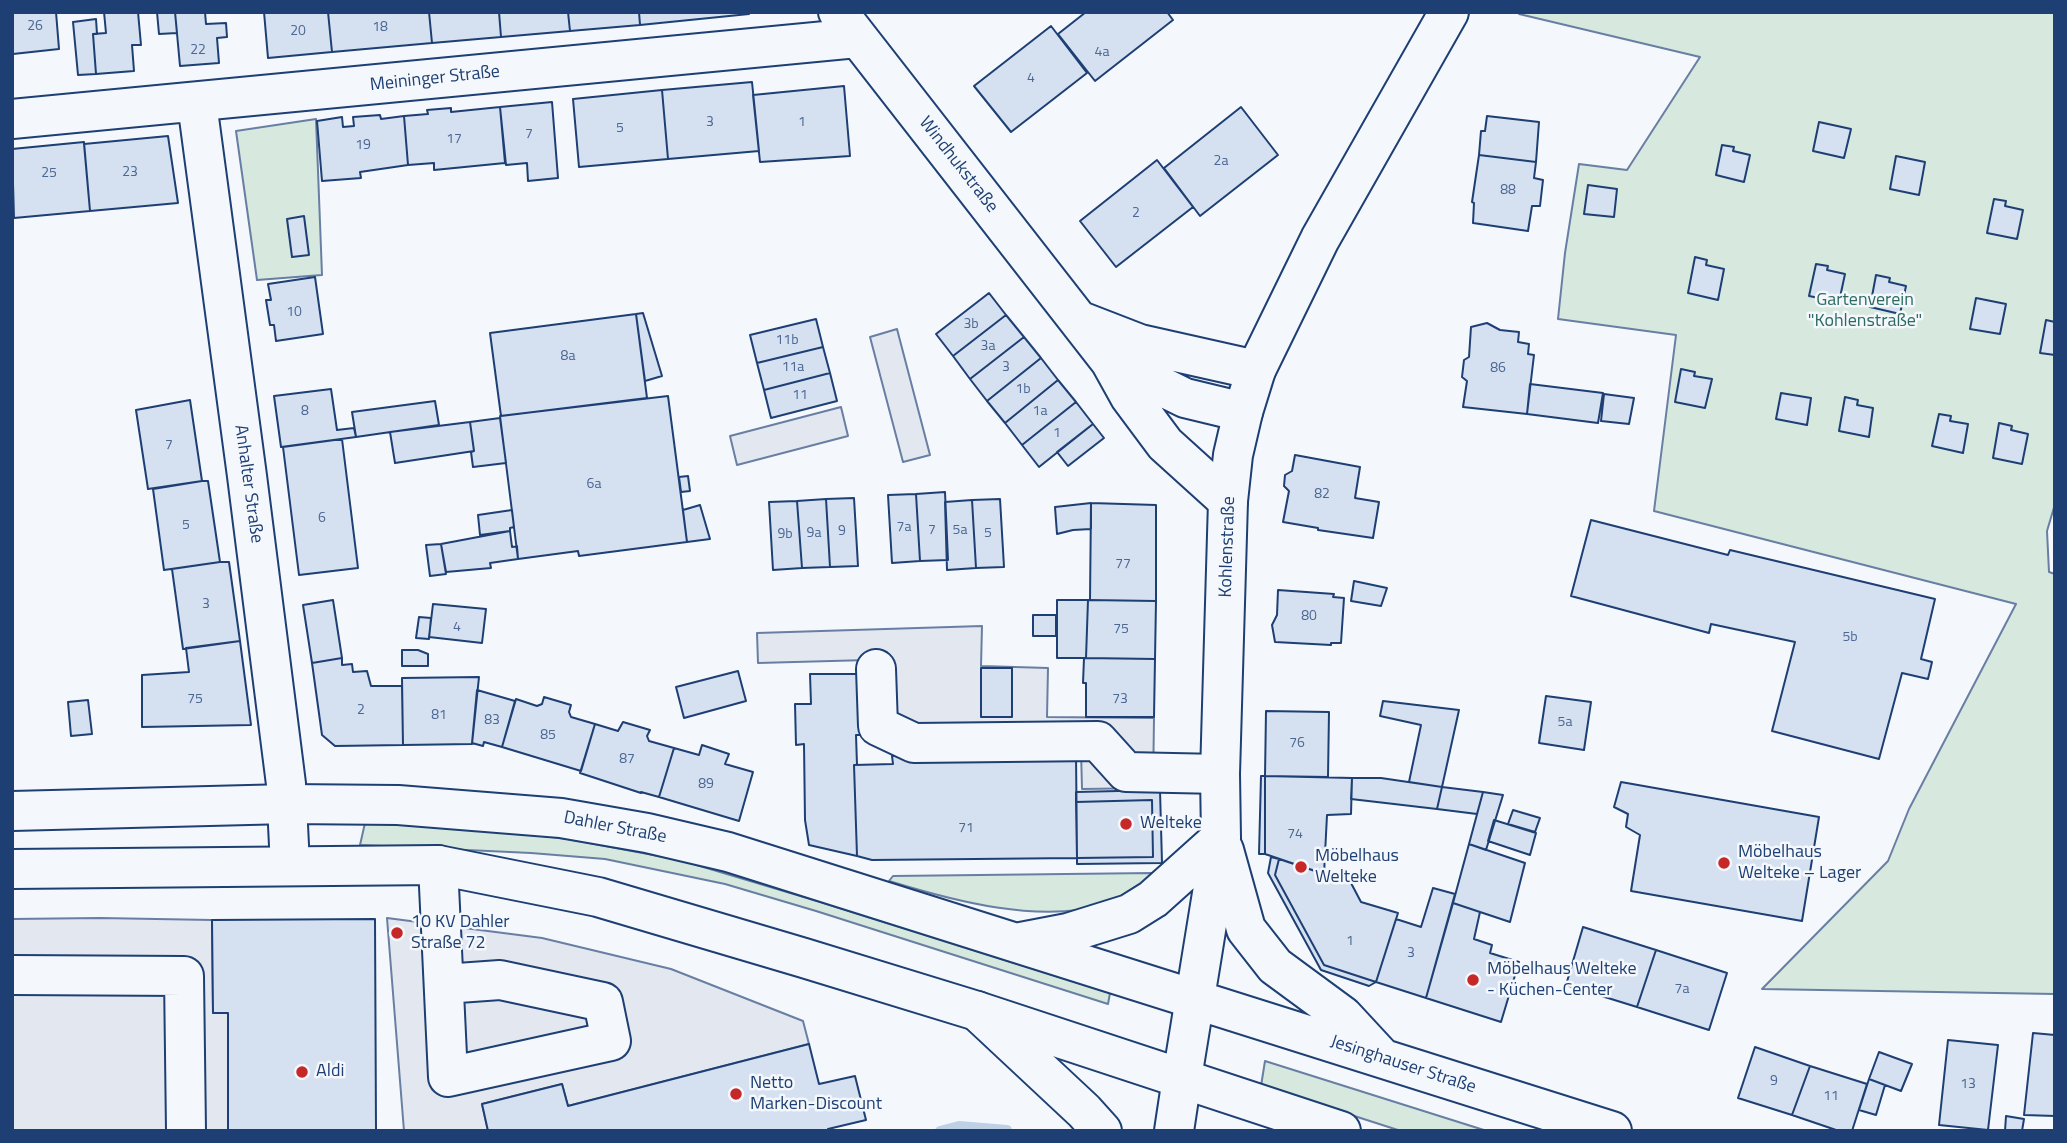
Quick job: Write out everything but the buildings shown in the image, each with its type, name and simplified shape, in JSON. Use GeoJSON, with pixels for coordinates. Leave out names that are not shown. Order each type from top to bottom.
{"type":"FeatureCollection","features":[{"type":"Feature","properties":{"kind":"main road","name":"Kohlenstraße"},"geometry":{"type":"LineString","coordinates":[[1174,1131],[1220,838],[1228,501],[1233,455],[1243,412],[1256,370],[1320,239],[1449,12]]}},
{"type":"Feature","properties":{"kind":"main road","name":"Meininger Straße"},"geometry":{"type":"LineString","coordinates":[[12,119],[197,103],[847,25]]}},
{"type":"Feature","properties":{"kind":"main road","name":"Windhukstraße"},"geometry":{"type":"LineString","coordinates":[[847,25],[1110,361],[1130,397],[1165,444],[1228,501]]}},
{"type":"Feature","properties":{"kind":"main road","name":"Anhalter Straße"},"geometry":{"type":"LineString","coordinates":[[197,103],[288,804],[290,866]]}},
{"type":"Feature","properties":{"kind":"main road"},"geometry":{"type":"LineString","coordinates":[[1077,319],[1140,344],[1256,370]]}},
{"type":"Feature","properties":{"kind":"main road","name":"Windhukstraße"},"geometry":{"type":"LineString","coordinates":[[1110,361],[1185,398],[1243,412]]}},
{"type":"Feature","properties":{"kind":"main road"},"geometry":{"type":"LineString","coordinates":[[876,669],[878,726],[914,743],[1098,741],[1126,772],[1220,774]]}},
{"type":"Feature","properties":{"kind":"main road","name":"Dahler Straße"},"geometry":{"type":"LineString","coordinates":[[12,811],[288,804],[398,805],[561,818],[647,833],[729,852],[1195,999]]}},
{"type":"Feature","properties":{"kind":"main road"},"geometry":{"type":"LineString","coordinates":[[1016,943],[1068,933],[1129,914],[1153,899],[1220,838],[1246,929],[1275,966],[1343,1016],[1383,1058]]}},
{"type":"Feature","properties":{"kind":"main road"},"geometry":{"type":"LineString","coordinates":[[438,865],[444,984]]}},
{"type":"Feature","properties":{"kind":"main road"},"geometry":{"type":"LineString","coordinates":[[12,869],[438,865],[598,897],[978,1011],[1341,1131]]}},
{"type":"Feature","properties":{"kind":"main road"},"geometry":{"type":"LineString","coordinates":[[12,975],[184,976],[186,1131]]}},
{"type":"Feature","properties":{"kind":"main road","name":"Jesinghauser Straße"},"geometry":{"type":"LineString","coordinates":[[1195,999],[1612,1131]]}},
{"type":"Feature","properties":{"kind":"main road"},"geometry":{"type":"LineString","coordinates":[[978,1011],[1102,1131]]}},
{"type":"Feature","properties":{"kind":"green space","name":"Gartenverein \"Kohlenstraße\""},"geometry":{"type":"Polygon","coordinates":[[[2055,12],[2055,504],[2047,531],[2049,572],[2055,574],[2055,994],[1762,989],[1888,861],[1909,809],[2016,604],[1654,511],[1676,335],[1558,319],[1579,164],[1627,170],[1700,57],[1519,14],[2055,12]]]}},
{"type":"Feature","properties":{"kind":"green space"},"geometry":{"type":"Polygon","coordinates":[[[316,119],[322,275],[257,280],[236,131],[316,119]]]}},
{"type":"Feature","properties":{"kind":"green space"},"geometry":{"type":"Polygon","coordinates":[[[365,823],[496,830],[568,839],[680,860],[1110,993],[1108,1004],[725,884],[605,859],[360,845],[365,823]]]}},
{"type":"Feature","properties":{"kind":"green space"},"geometry":{"type":"Polygon","coordinates":[[[1153,873],[1155,881],[1113,902],[1081,910],[1053,912],[997,908],[889,881],[893,876],[1153,873]]]}},
{"type":"Feature","properties":{"kind":"green space"},"geometry":{"type":"Polygon","coordinates":[[[1265,1061],[1487,1131],[1401,1131],[1261,1086],[1265,1061]]]}},
{"type":"Feature","properties":{"kind":"shaded area"},"geometry":{"type":"Polygon","coordinates":[[[897,329],[930,455],[903,462],[870,337],[897,329]]]}},
{"type":"Feature","properties":{"kind":"shaded area"},"geometry":{"type":"Polygon","coordinates":[[[841,407],[848,436],[737,465],[730,436],[841,407]]]}},
{"type":"Feature","properties":{"kind":"shaded area"},"geometry":{"type":"Polygon","coordinates":[[[982,626],[981,666],[1048,668],[1047,717],[1154,718],[1153,788],[1082,789],[1081,750],[871,738],[868,660],[758,663],[757,633],[982,626]]]}},
{"type":"Feature","properties":{"kind":"shaded area"},"geometry":{"type":"Polygon","coordinates":[[[387,918],[542,938],[671,969],[803,1021],[809,1044],[568,1106],[562,1084],[482,1104],[488,1131],[404,1131],[387,918]]]}},
{"type":"Feature","properties":{"kind":"shaded area"},"geometry":{"type":"Polygon","coordinates":[[[12,919],[212,920],[213,1013],[228,1013],[228,1131],[12,1131],[12,919]]]}},
{"type":"Feature","properties":{"kind":"waterway"},"geometry":{"type":"LineString","coordinates":[[940,1131],[959,1126],[1007,1130]]}},
{"type":"Feature","properties":{"kind":"place","name":"Welteke"},"geometry":{"type":"Point","coordinates":[1126,824]}},
{"type":"Feature","properties":{"kind":"place","name":"Möbelhaus Welteke – Lager"},"geometry":{"type":"Point","coordinates":[1724,863]}},
{"type":"Feature","properties":{"kind":"place","name":"Möbelhaus Welteke"},"geometry":{"type":"Point","coordinates":[1301,867]}},
{"type":"Feature","properties":{"kind":"place","name":"10 KV Dahler Straße 72"},"geometry":{"type":"Point","coordinates":[397,933]}},
{"type":"Feature","properties":{"kind":"place","name":"Möbelhaus Welteke - Küchen-Center"},"geometry":{"type":"Point","coordinates":[1473,980]}},
{"type":"Feature","properties":{"kind":"place","name":"Aldi"},"geometry":{"type":"Point","coordinates":[302,1072]}},
{"type":"Feature","properties":{"kind":"place","name":"Netto Marken-Discount"},"geometry":{"type":"Point","coordinates":[736,1094]}}]}
